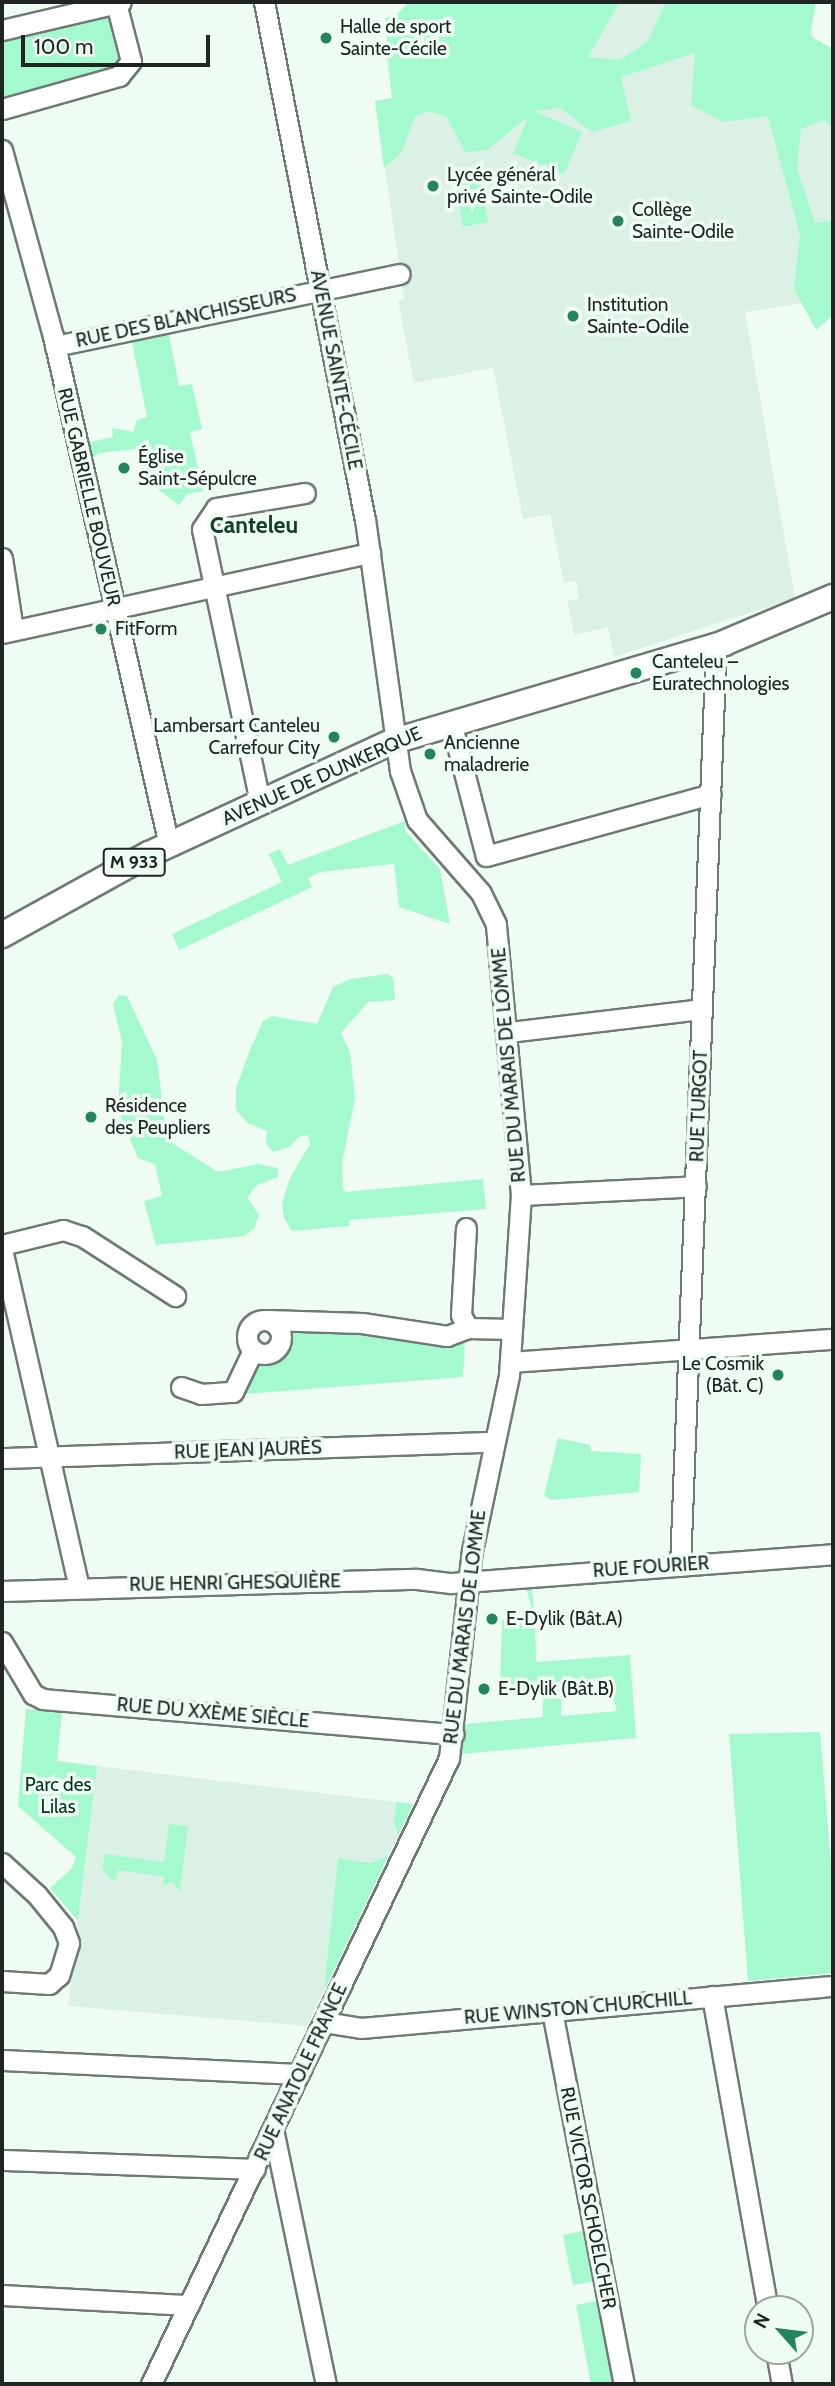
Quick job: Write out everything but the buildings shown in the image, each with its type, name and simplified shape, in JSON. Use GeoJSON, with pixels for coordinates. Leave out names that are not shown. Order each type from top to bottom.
{"type":"FeatureCollection","features":[{"type":"Feature","properties":{"kind":"main road","name":"AVENUE DE DUNKERQUE"},"geometry":{"type":"LineString","coordinates":[[2,935],[169,845],[394,741],[768,628],[833,597]]}},
{"type":"Feature","properties":{"kind":"main road","name":"AVENUE DE DUNKERQUE"},"geometry":{"type":"LineString","coordinates":[[2,947],[61,903]]}},
{"type":"Feature","properties":{"kind":"street"},"geometry":{"type":"LineString","coordinates":[[2,30],[107,2],[119,2],[131,61],[119,76],[2,109]]}},
{"type":"Feature","properties":{"kind":"street","name":"AVENUE SAINTE-CÉCILE"},"geometry":{"type":"LineString","coordinates":[[264,2],[370,553],[394,741]]}},
{"type":"Feature","properties":{"kind":"street","name":"RUE GABRIELLE BOUVEUR"},"geometry":{"type":"LineString","coordinates":[[2,150],[10,214],[55,346],[169,845]]}},
{"type":"Feature","properties":{"kind":"street","name":"RUE DES BLANCHISSEURS"},"geometry":{"type":"LineString","coordinates":[[55,346],[400,274]]}},
{"type":"Feature","properties":{"kind":"street"},"geometry":{"type":"LineString","coordinates":[[260,802],[202,529],[216,508],[305,493]]}},
{"type":"Feature","properties":{"kind":"street"},"geometry":{"type":"LineString","coordinates":[[2,558],[7,631],[370,553]]}},
{"type":"Feature","properties":{"kind":"street","name":"RUE TURGOT"},"geometry":{"type":"LineString","coordinates":[[680,1566],[716,645]]}},
{"type":"Feature","properties":{"kind":"street"},"geometry":{"type":"LineString","coordinates":[[451,722],[486,856]]}},
{"type":"Feature","properties":{"kind":"street","name":"RUE DU MARAIS DE LOMME"},"geometry":{"type":"LineString","coordinates":[[394,741],[416,820],[468,878],[493,912],[509,1032],[521,1195],[510,1362],[469,1582],[454,1734],[449,1758]]}},
{"type":"Feature","properties":{"kind":"street"},"geometry":{"type":"LineString","coordinates":[[468,878],[486,856],[710,794]]}},
{"type":"Feature","properties":{"kind":"street"},"geometry":{"type":"LineString","coordinates":[[509,1032],[702,1009]]}},
{"type":"Feature","properties":{"kind":"street"},"geometry":{"type":"LineString","coordinates":[[521,1195],[696,1186]]}},
{"type":"Feature","properties":{"kind":"street"},"geometry":{"type":"LineString","coordinates":[[466,1228],[461,1315],[468,1328]]}},
{"type":"Feature","properties":{"kind":"street"},"geometry":{"type":"LineString","coordinates":[[79,1588],[2,1247],[63,1230],[82,1236],[175,1296]]}},
{"type":"Feature","properties":{"kind":"street"},"geometry":{"type":"LineString","coordinates":[[181,1387],[201,1394],[233,1392],[253,1350],[269,1353],[280,1342],[277,1326],[268,1321],[362,1322],[447,1336],[468,1328],[512,1329]]}},
{"type":"Feature","properties":{"kind":"street"},"geometry":{"type":"LineString","coordinates":[[510,1362],[833,1339]]}},
{"type":"Feature","properties":{"kind":"street","name":"RUE JEAN JAURÈS"},"geometry":{"type":"LineString","coordinates":[[2,1458],[494,1442]]}},
{"type":"Feature","properties":{"kind":"street","name":"RUE FOURIER"},"geometry":{"type":"LineString","coordinates":[[469,1582],[833,1555]]}},
{"type":"Feature","properties":{"kind":"street","name":"RUE HENRI GHESQUIÈRE"},"geometry":{"type":"LineString","coordinates":[[2,1591],[469,1582]]}},
{"type":"Feature","properties":{"kind":"street","name":"RUE DU XXÈME SIÈCLE"},"geometry":{"type":"LineString","coordinates":[[4,1652],[33,1694],[43,1699],[454,1734]]}},
{"type":"Feature","properties":{"kind":"street","name":"RUE ANATOLE FRANCE"},"geometry":{"type":"LineString","coordinates":[[151,2384],[449,1758]]}},
{"type":"Feature","properties":{"kind":"street"},"geometry":{"type":"LineString","coordinates":[[2,1863],[37,1895],[62,1927],[69,1943],[59,1975],[49,1984],[2,1981]]}},
{"type":"Feature","properties":{"kind":"street","name":"RUE WINSTON CHURCHILL"},"geometry":{"type":"LineString","coordinates":[[324,2022],[347,2028],[833,1986]]}},
{"type":"Feature","properties":{"kind":"street"},"geometry":{"type":"LineString","coordinates":[[712,1996],[765,2295]]}},
{"type":"Feature","properties":{"kind":"street","name":"RUE VICTOR SCHOELCHER"},"geometry":{"type":"LineString","coordinates":[[552,2011],[624,2384]]}},
{"type":"Feature","properties":{"kind":"street"},"geometry":{"type":"LineString","coordinates":[[2,2060],[299,2074]]}},
{"type":"Feature","properties":{"kind":"street"},"geometry":{"type":"LineString","coordinates":[[273,2129],[322,2383]]}},
{"type":"Feature","properties":{"kind":"street"},"geometry":{"type":"LineString","coordinates":[[2,2160],[255,2169]]}},
{"type":"Feature","properties":{"kind":"street"},"geometry":{"type":"LineString","coordinates":[[2,2295],[189,2305]]}},
{"type":"Feature","properties":{"kind":"street"},"geometry":{"type":"LineString","coordinates":[[779,2365],[782,2384]]}},
{"type":"Feature","properties":{"kind":"shaded area","name":"Institution Sainte-Odile"},"geometry":{"type":"Polygon","coordinates":[[[616,2],[805,2],[819,57],[833,54],[833,298],[745,312],[795,598],[614,657],[608,627],[574,635],[567,601],[579,598],[576,581],[564,583],[550,514],[523,519],[493,368],[414,383],[398,301],[404,299],[375,101],[392,98],[385,51],[616,2]]]}},
{"type":"Feature","properties":{"kind":"shaded area"},"geometry":{"type":"Polygon","coordinates":[[[97,1766],[413,1804],[307,2026],[68,2006],[97,1766]]]}},
{"type":"Feature","properties":{"kind":"green space"},"geometry":{"type":"Polygon","coordinates":[[[409,2],[620,2],[588,57],[620,60],[648,41],[666,2],[816,2],[810,36],[833,49],[833,127],[824,120],[801,129],[797,168],[815,223],[833,220],[833,315],[816,330],[794,289],[800,235],[768,116],[724,122],[691,105],[695,53],[621,77],[631,121],[592,132],[560,108],[534,111],[582,132],[564,174],[513,153],[528,117],[487,150],[465,152],[446,116],[427,111],[415,117],[401,153],[384,168],[375,101],[392,98],[385,18],[396,15],[409,2]]]}},
{"type":"Feature","properties":{"kind":"green space"},"geometry":{"type":"Polygon","coordinates":[[[107,13],[119,62],[117,68],[2,100],[2,38],[107,13]]]}},
{"type":"Feature","properties":{"kind":"green space"},"geometry":{"type":"Polygon","coordinates":[[[480,181],[488,222],[463,227],[456,186],[480,181]]]}},
{"type":"Feature","properties":{"kind":"green space"},"geometry":{"type":"Polygon","coordinates":[[[169,334],[179,386],[192,384],[202,429],[190,432],[203,491],[187,494],[179,505],[151,484],[154,456],[143,448],[100,453],[90,459],[87,443],[113,437],[112,428],[133,432],[137,420],[147,417],[132,342],[169,334]]]}},
{"type":"Feature","properties":{"kind":"green space"},"geometry":{"type":"Polygon","coordinates":[[[405,821],[405,831],[440,869],[450,924],[399,907],[394,864],[320,872],[308,878],[312,887],[179,950],[172,934],[282,882],[269,854],[280,849],[288,865],[405,821]]]}},
{"type":"Feature","properties":{"kind":"green space"},"geometry":{"type":"Polygon","coordinates":[[[388,974],[393,978],[395,1000],[368,1002],[341,1033],[350,1052],[355,1098],[342,1163],[343,1189],[346,1192],[483,1179],[486,1209],[349,1220],[349,1226],[292,1231],[284,1218],[282,1204],[290,1178],[310,1144],[308,1135],[299,1137],[289,1147],[273,1152],[266,1144],[267,1131],[248,1123],[236,1110],[236,1088],[250,1050],[263,1021],[272,1016],[317,1024],[333,987],[351,979],[388,974]]]}},
{"type":"Feature","properties":{"kind":"green space"},"geometry":{"type":"Polygon","coordinates":[[[119,995],[127,996],[157,1060],[165,1125],[172,1143],[218,1172],[258,1164],[278,1168],[278,1177],[257,1185],[247,1197],[259,1215],[254,1229],[244,1236],[156,1245],[144,1201],[162,1196],[155,1164],[138,1158],[118,1110],[122,1042],[113,1004],[119,995]]]}},
{"type":"Feature","properties":{"kind":"green space"},"geometry":{"type":"Polygon","coordinates":[[[293,1328],[347,1329],[445,1344],[465,1340],[463,1377],[245,1394],[257,1363],[276,1357],[293,1328]]]}},
{"type":"Feature","properties":{"kind":"green space"},"geometry":{"type":"Polygon","coordinates":[[[558,1438],[590,1445],[591,1451],[641,1454],[639,1492],[552,1500],[544,1496],[558,1438]]]}},
{"type":"Feature","properties":{"kind":"green space"},"geometry":{"type":"Polygon","coordinates":[[[526,1587],[532,1587],[535,1621],[536,1662],[630,1655],[636,1738],[462,1754],[465,1724],[543,1717],[543,1687],[500,1691],[502,1620],[534,1617],[526,1587]],[[609,1682],[562,1685],[561,1716],[617,1711],[609,1682]]]}},
{"type":"Feature","properties":{"kind":"green space","name":"Parc des Lilas"},"geometry":{"type":"Polygon","coordinates":[[[26,1709],[62,1712],[57,1761],[97,1766],[78,1921],[50,1888],[72,1868],[76,1857],[18,1806],[26,1709]]]}},
{"type":"Feature","properties":{"kind":"green space"},"geometry":{"type":"Polygon","coordinates":[[[820,1732],[833,1886],[833,1973],[748,1981],[729,1734],[820,1732]]]}},
{"type":"Feature","properties":{"kind":"green space"},"geometry":{"type":"Polygon","coordinates":[[[396,1802],[413,1804],[398,1835],[394,1822],[396,1802]]]}},
{"type":"Feature","properties":{"kind":"green space"},"geometry":{"type":"Polygon","coordinates":[[[169,1824],[188,1826],[180,1891],[171,1881],[163,1887],[164,1877],[118,1870],[116,1880],[112,1880],[102,1868],[105,1854],[164,1862],[169,1824]]]}},
{"type":"Feature","properties":{"kind":"green space"},"geometry":{"type":"Polygon","coordinates":[[[388,1856],[324,1991],[338,1858],[370,1863],[388,1856]]]}},
{"type":"Feature","properties":{"kind":"green space"},"geometry":{"type":"Polygon","coordinates":[[[587,2230],[597,2281],[573,2285],[563,2235],[587,2230]]]}},
{"type":"Feature","properties":{"kind":"green space"},"geometry":{"type":"Polygon","coordinates":[[[601,2300],[618,2384],[591,2384],[576,2305],[601,2300]]]}},
{"type":"Feature","properties":{"kind":"place","name":"Halle de sport Sainte-Cécile"},"geometry":{"type":"Point","coordinates":[326,38]}},
{"type":"Feature","properties":{"kind":"place","name":"Lycée général privé Sainte-Odile"},"geometry":{"type":"Point","coordinates":[433,186]}},
{"type":"Feature","properties":{"kind":"place","name":"Collège Sainte-Odile"},"geometry":{"type":"Point","coordinates":[618,221]}},
{"type":"Feature","properties":{"kind":"place","name":"Institution Sainte-Odile"},"geometry":{"type":"Point","coordinates":[573,316]}},
{"type":"Feature","properties":{"kind":"place","name":"Église Saint-Sépulcre"},"geometry":{"type":"Point","coordinates":[124,468]}},
{"type":"Feature","properties":{"kind":"place","name":"FitForm"},"geometry":{"type":"Point","coordinates":[101,629]}},
{"type":"Feature","properties":{"kind":"place","name":"Canteleu – Euratechnologies"},"geometry":{"type":"Point","coordinates":[636,673]}},
{"type":"Feature","properties":{"kind":"place","name":"Lambersart Canteleu Carrefour City"},"geometry":{"type":"Point","coordinates":[334,737]}},
{"type":"Feature","properties":{"kind":"place","name":"Ancienne maladrerie"},"geometry":{"type":"Point","coordinates":[430,754]}},
{"type":"Feature","properties":{"kind":"place","name":"Résidence des Peupliers"},"geometry":{"type":"Point","coordinates":[91,1117]}},
{"type":"Feature","properties":{"kind":"place","name":"Le Cosmik (Bât. C)"},"geometry":{"type":"Point","coordinates":[778,1375]}},
{"type":"Feature","properties":{"kind":"place","name":"E-Dylik (Bât.A)"},"geometry":{"type":"Point","coordinates":[492,1619]}},
{"type":"Feature","properties":{"kind":"place","name":"E-Dylik (Bât.B)"},"geometry":{"type":"Point","coordinates":[484,1689]}},
{"type":"Feature","properties":{"kind":"district","name":"Canteleu"},"geometry":{"type":"Point","coordinates":[254,525]}}]}
